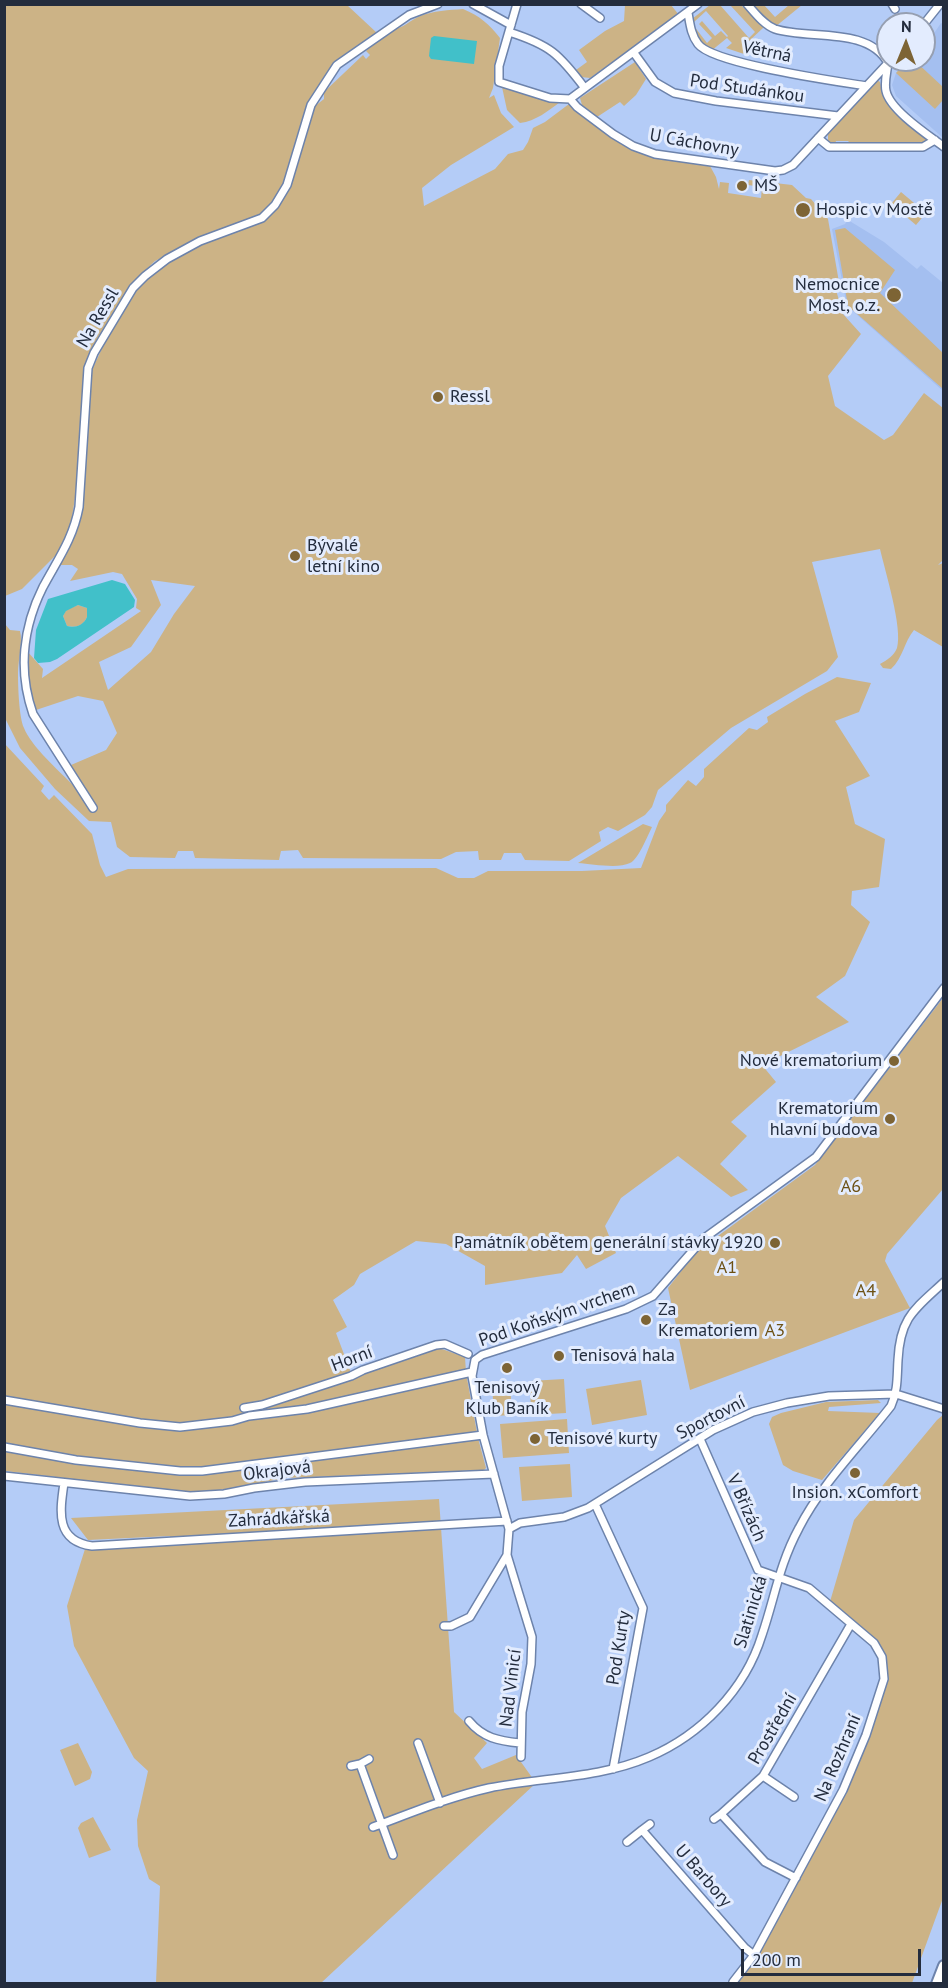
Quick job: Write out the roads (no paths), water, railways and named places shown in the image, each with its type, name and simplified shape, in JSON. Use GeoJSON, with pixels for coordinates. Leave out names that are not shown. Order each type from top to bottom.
{"type":"FeatureCollection","features":[{"type":"Feature","properties":{"kind":"street","name":"Na Ressl"},"geometry":{"type":"LineString","coordinates":[[93,808],[33,714],[27,697],[24,651],[31,615],[76,525],[88,368],[94,353],[133,288],[145,276],[167,259],[200,241],[262,218],[275,206],[287,185],[311,105],[323,83],[337,65],[409,15],[438,4]]}},
{"type":"Feature","properties":{"kind":"street"},"geometry":{"type":"LineString","coordinates":[[473,4],[510,29],[555,52],[584,87]]}},
{"type":"Feature","properties":{"kind":"street"},"geometry":{"type":"LineString","coordinates":[[517,4],[499,66],[500,82],[550,98],[570,99],[698,4]]}},
{"type":"Feature","properties":{"kind":"street"},"geometry":{"type":"LineString","coordinates":[[581,4],[600,18]]}},
{"type":"Feature","properties":{"kind":"street"},"geometry":{"type":"LineString","coordinates":[[747,4],[772,28],[859,41],[876,51]]}},
{"type":"Feature","properties":{"kind":"street","name":"Větrná"},"geometry":{"type":"LineString","coordinates":[[688,13],[692,32],[698,44],[708,52],[740,63],[866,87]]}},
{"type":"Feature","properties":{"kind":"street","name":"Pod Studánkou"},"geometry":{"type":"LineString","coordinates":[[634,53],[655,82],[674,93],[716,101],[838,117]]}},
{"type":"Feature","properties":{"kind":"street"},"geometry":{"type":"LineString","coordinates":[[880,72],[818,138],[829,147],[923,147],[935,140]]}},
{"type":"Feature","properties":{"kind":"street"},"geometry":{"type":"LineString","coordinates":[[887,72],[886,93],[896,108],[944,147]]}},
{"type":"Feature","properties":{"kind":"street","name":"U Cáchovny"},"geometry":{"type":"LineString","coordinates":[[570,99],[614,134],[633,146],[655,154],[775,171],[793,165],[818,138]]}},
{"type":"Feature","properties":{"kind":"street","name":"Pod Koňským vrchem"},"geometry":{"type":"LineString","coordinates":[[472,1372],[475,1360],[482,1355],[626,1309],[653,1296],[704,1239],[816,1157],[900,1050],[944,988]]}},
{"type":"Feature","properties":{"kind":"street"},"geometry":{"type":"LineString","coordinates":[[896,1394],[901,1331],[908,1316],[944,1282]]}},
{"type":"Feature","properties":{"kind":"street","name":"Horní"},"geometry":{"type":"LineString","coordinates":[[244,1407],[262,1405],[436,1345],[445,1344],[468,1354]]}},
{"type":"Feature","properties":{"kind":"street"},"geometry":{"type":"LineString","coordinates":[[4,1400],[140,1424],[180,1426],[232,1421],[249,1416],[307,1409],[472,1372],[483,1435],[508,1525],[507,1555],[470,1617],[451,1626],[444,1626]]}},
{"type":"Feature","properties":{"kind":"street","name":"Sportovní"},"geometry":{"type":"LineString","coordinates":[[508,1525],[564,1517],[595,1504],[700,1439],[753,1412],[829,1396],[896,1394],[944,1409]]}},
{"type":"Feature","properties":{"kind":"street","name":"Slatinická"},"geometry":{"type":"LineString","coordinates":[[373,1827],[490,1788],[613,1769],[648,1758],[692,1733],[725,1701],[755,1654],[769,1612],[777,1577],[806,1515],[891,1406],[896,1394]]}},
{"type":"Feature","properties":{"kind":"street"},"geometry":{"type":"LineString","coordinates":[[4,1447],[50,1456],[180,1471],[202,1471],[483,1435]]}},
{"type":"Feature","properties":{"kind":"street","name":"V Břízách"},"geometry":{"type":"LineString","coordinates":[[700,1439],[754,1564],[763,1573],[777,1577]]}},
{"type":"Feature","properties":{"kind":"street","name":"Okrajová"},"geometry":{"type":"LineString","coordinates":[[4,1476],[190,1496],[224,1494],[305,1482],[494,1474]]}},
{"type":"Feature","properties":{"kind":"street","name":"Zahrádkářská"},"geometry":{"type":"LineString","coordinates":[[64,1483],[62,1523],[69,1535],[84,1545],[508,1525]]}},
{"type":"Feature","properties":{"kind":"street","name":"Pod Kurty"},"geometry":{"type":"LineString","coordinates":[[595,1504],[643,1608],[613,1769]]}},
{"type":"Feature","properties":{"kind":"street","name":"Nad Vinicí"},"geometry":{"type":"LineString","coordinates":[[507,1555],[532,1637],[531,1664],[522,1712],[521,1757]]}},
{"type":"Feature","properties":{"kind":"street","name":"Na Rozhraní"},"geometry":{"type":"LineString","coordinates":[[733,1982],[754,1955],[843,1790],[883,1687],[882,1658],[874,1643],[808,1588],[777,1577]]}},
{"type":"Feature","properties":{"kind":"street","name":"Prostřední"},"geometry":{"type":"LineString","coordinates":[[714,1820],[763,1776],[851,1624]]}},
{"type":"Feature","properties":{"kind":"street"},"geometry":{"type":"LineString","coordinates":[[469,1721],[484,1735],[495,1740],[520,1743]]}},
{"type":"Feature","properties":{"kind":"street"},"geometry":{"type":"LineString","coordinates":[[418,1743],[440,1803]]}},
{"type":"Feature","properties":{"kind":"street"},"geometry":{"type":"LineString","coordinates":[[351,1766],[369,1759]]}},
{"type":"Feature","properties":{"kind":"street"},"geometry":{"type":"LineString","coordinates":[[360,1764],[393,1855]]}},
{"type":"Feature","properties":{"kind":"street"},"geometry":{"type":"LineString","coordinates":[[763,1776],[794,1797]]}},
{"type":"Feature","properties":{"kind":"street"},"geometry":{"type":"LineString","coordinates":[[721,1814],[765,1862],[796,1878]]}},
{"type":"Feature","properties":{"kind":"street"},"geometry":{"type":"LineString","coordinates":[[627,1842],[650,1824]]}},
{"type":"Feature","properties":{"kind":"street","name":"U Barbory"},"geometry":{"type":"LineString","coordinates":[[642,1830],[754,1955]]}},
{"type":"Feature","properties":{"kind":"street"},"geometry":{"type":"LineString","coordinates":[[937,1983],[944,1966]]}},
{"type":"Feature","properties":{"kind":"place","name":"MŠ"},"geometry":{"type":"Point","coordinates":[742,186]}},
{"type":"Feature","properties":{"kind":"place","name":"Hospic v Mostě"},"geometry":{"type":"Point","coordinates":[803,210]}},
{"type":"Feature","properties":{"kind":"place","name":"Nemocnice Most, o.z."},"geometry":{"type":"Point","coordinates":[894,295]}},
{"type":"Feature","properties":{"kind":"place","name":"Ressl"},"geometry":{"type":"Point","coordinates":[438,397]}},
{"type":"Feature","properties":{"kind":"place","name":"Bývalé letní kino"},"geometry":{"type":"Point","coordinates":[295,556]}},
{"type":"Feature","properties":{"kind":"place","name":"Nové krematorium"},"geometry":{"type":"Point","coordinates":[894,1061]}},
{"type":"Feature","properties":{"kind":"place","name":"Krematorium hlavní budova"},"geometry":{"type":"Point","coordinates":[890,1119]}},
{"type":"Feature","properties":{"kind":"place","name":"Památník obětem generální stávky 1920"},"geometry":{"type":"Point","coordinates":[775,1243]}},
{"type":"Feature","properties":{"kind":"place","name":"Za Krematoriem"},"geometry":{"type":"Point","coordinates":[646,1320]}},
{"type":"Feature","properties":{"kind":"place","name":"Tenisová hala"},"geometry":{"type":"Point","coordinates":[559,1356]}},
{"type":"Feature","properties":{"kind":"place","name":"Tenisový Klub Baník"},"geometry":{"type":"Point","coordinates":[507,1368]}},
{"type":"Feature","properties":{"kind":"place","name":"Tenisové kurty"},"geometry":{"type":"Point","coordinates":[535,1439]}},
{"type":"Feature","properties":{"kind":"place","name":"Insion. xComfort"},"geometry":{"type":"Point","coordinates":[855,1473]}},
{"type":"Feature","properties":{"kind":"park label","name":"A6"},"geometry":{"type":"Point","coordinates":[851,1187]}},
{"type":"Feature","properties":{"kind":"park label","name":"A1"},"geometry":{"type":"Point","coordinates":[727,1268]}},
{"type":"Feature","properties":{"kind":"park label","name":"A4"},"geometry":{"type":"Point","coordinates":[866,1291]}},
{"type":"Feature","properties":{"kind":"park label","name":"A3"},"geometry":{"type":"Point","coordinates":[775,1331]}}]}
